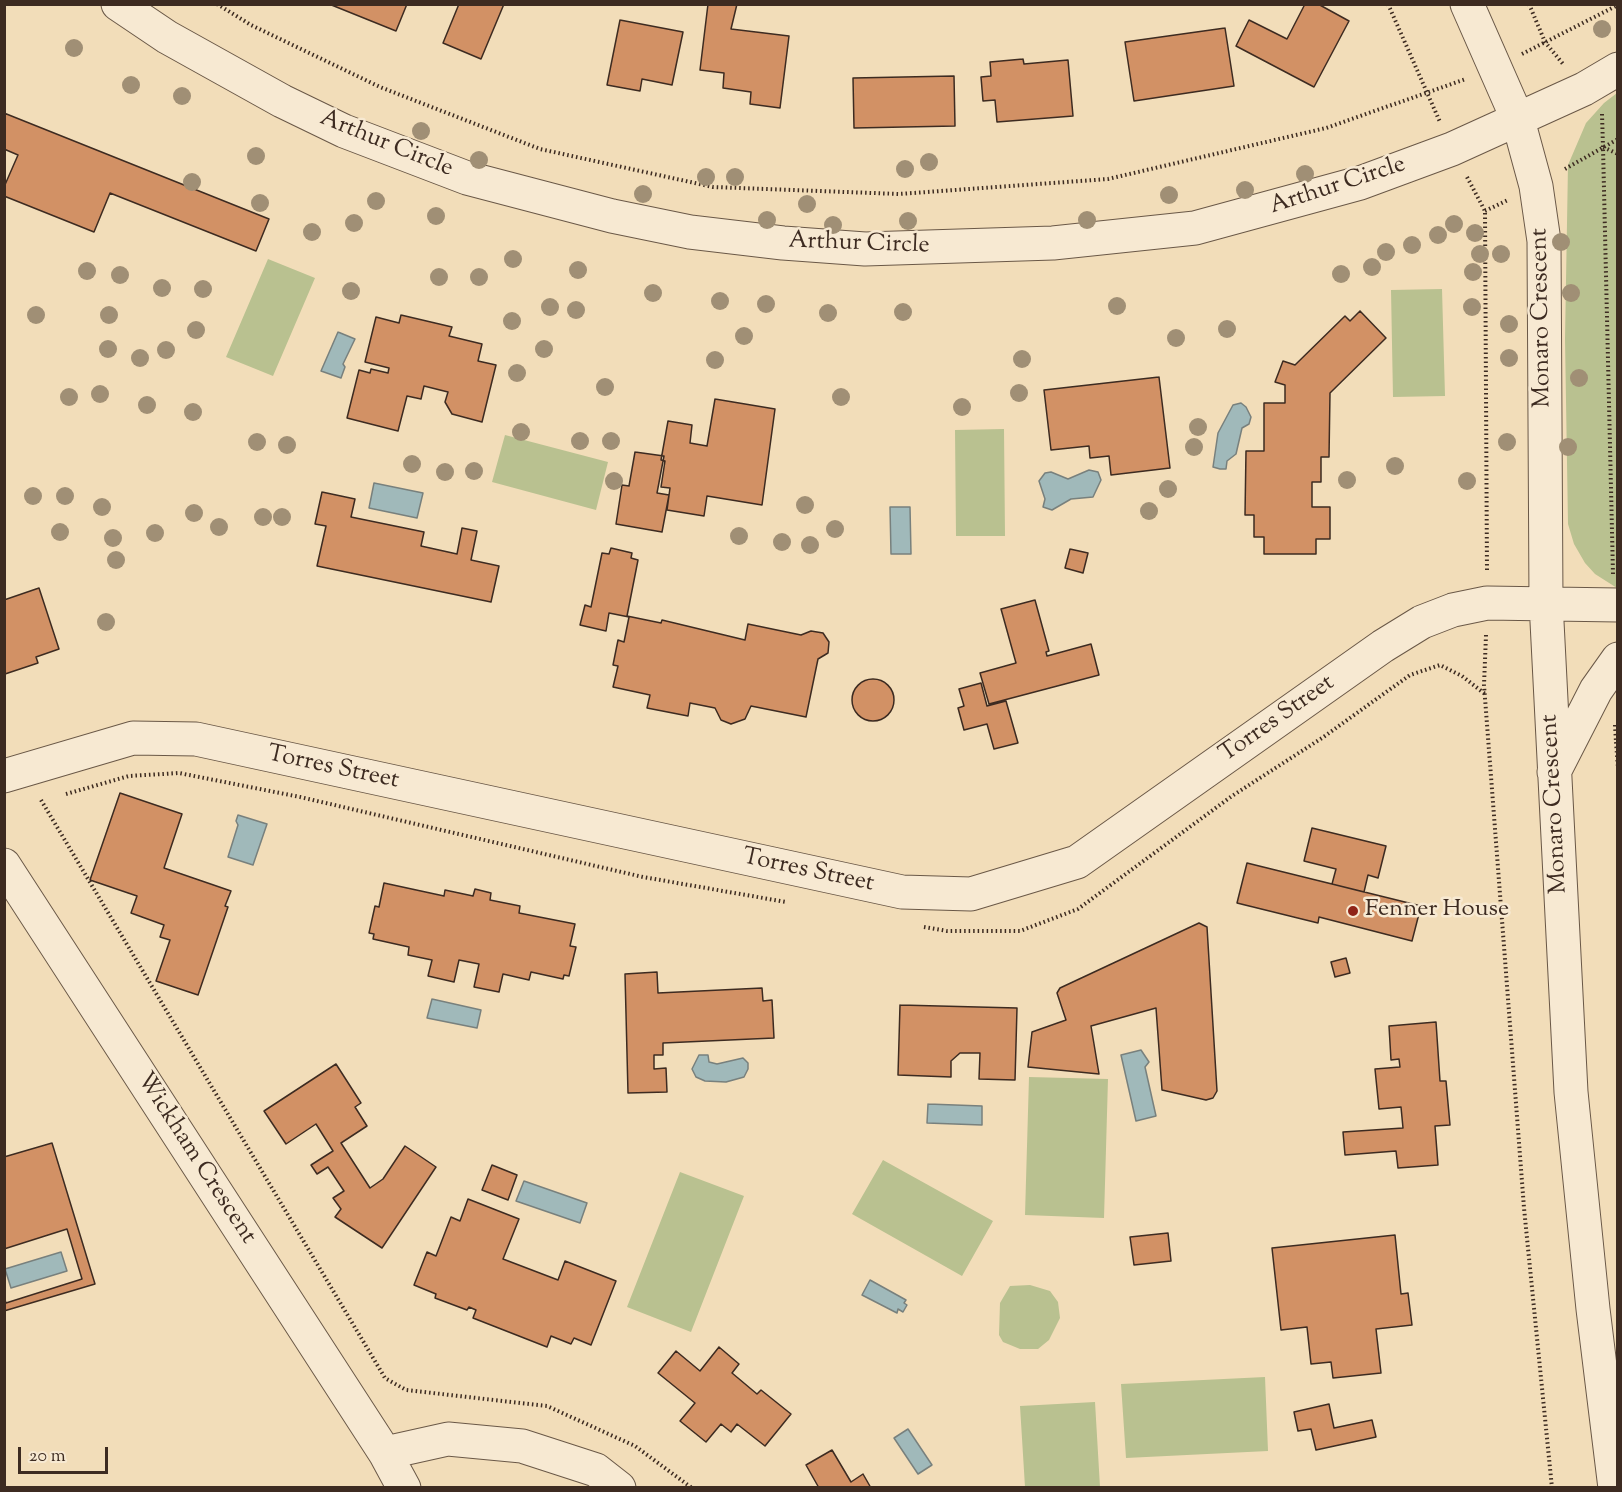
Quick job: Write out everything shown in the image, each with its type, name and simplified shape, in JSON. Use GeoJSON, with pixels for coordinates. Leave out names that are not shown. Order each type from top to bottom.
{"type":"FeatureCollection","features":[{"type":"Feature","properties":{"kind":"street","name":"Arthur Circle"},"geometry":{"type":"LineString","coordinates":[[118,4],[167,37],[282,101],[344,131],[467,178],[612,216],[690,232],[783,243],[865,249],[987,247],[1195,228],[1360,183],[1452,149],[1584,89],[1617,69]]}},
{"type":"Feature","properties":{"kind":"street","name":"Monaro Crescent"},"geometry":{"type":"LineString","coordinates":[[1467,4],[1518,120],[1536,186],[1544,241],[1546,602],[1571,1092],[1593,1309],[1615,1488]]}},
{"type":"Feature","properties":{"kind":"street","name":"Torres Street"},"geometry":{"type":"LineString","coordinates":[[4,776],[133,738],[196,739],[902,892],[971,894],[1077,862],[1383,646],[1422,622],[1453,610],[1487,603],[1546,602],[1615,594]]}},
{"type":"Feature","properties":{"kind":"street"},"geometry":{"type":"LineString","coordinates":[[1554,772],[1596,690],[1617,659]]}},
{"type":"Feature","properties":{"kind":"street","name":"Wickham Crescent"},"geometry":{"type":"LineString","coordinates":[[4,865],[385,1453],[404,1488]]}},
{"type":"Feature","properties":{"kind":"street"},"geometry":{"type":"LineString","coordinates":[[385,1453],[448,1439],[522,1446],[596,1470],[619,1488]]}},
{"type":"Feature","properties":{"kind":"path"},"geometry":{"type":"LineString","coordinates":[[217,4],[251,25],[380,87],[540,149],[713,187],[899,194],[1108,179],[1326,128],[1496,68],[1617,5]]}},
{"type":"Feature","properties":{"kind":"path"},"geometry":{"type":"LineString","coordinates":[[1388,4],[1452,149],[1485,212],[1487,603],[1485,694],[1524,1208],[1552,1488]]}},
{"type":"Feature","properties":{"kind":"path"},"geometry":{"type":"LineString","coordinates":[[1529,4],[1545,42]]}},
{"type":"Feature","properties":{"kind":"path"},"geometry":{"type":"LineString","coordinates":[[1602,109],[1615,594]]}},
{"type":"Feature","properties":{"kind":"path"},"geometry":{"type":"LineString","coordinates":[[1603,147],[1617,139]]}},
{"type":"Feature","properties":{"kind":"path"},"geometry":{"type":"LineString","coordinates":[[1603,147],[1617,154]]}},
{"type":"Feature","properties":{"kind":"path"},"geometry":{"type":"LineString","coordinates":[[915,925],[947,931],[1020,931],[1078,909],[1232,796],[1322,738],[1410,675],[1440,664],[1462,676],[1485,694]]}},
{"type":"Feature","properties":{"kind":"path"},"geometry":{"type":"LineString","coordinates":[[1617,739],[1617,768]]}},
{"type":"Feature","properties":{"kind":"path"},"geometry":{"type":"LineString","coordinates":[[63,794],[129,776],[179,773],[300,797],[643,877],[792,903]]}},
{"type":"Feature","properties":{"kind":"path"},"geometry":{"type":"LineString","coordinates":[[32,803],[52,797]]}},
{"type":"Feature","properties":{"kind":"path"},"geometry":{"type":"LineString","coordinates":[[41,800],[384,1378],[406,1390],[547,1406],[635,1446],[692,1488]]}},
{"type":"Feature","properties":{"kind":"green space"},"geometry":{"type":"Polygon","coordinates":[[[1617,93],[1617,588],[1595,574],[1585,563],[1574,544],[1568,524],[1565,339],[1568,165],[1586,123],[1604,103],[1617,93]]]}},
{"type":"Feature","properties":{"kind":"green space"},"geometry":{"type":"Polygon","coordinates":[[[268,259],[315,278],[273,376],[226,357],[268,259]]]}},
{"type":"Feature","properties":{"kind":"green space"},"geometry":{"type":"Polygon","coordinates":[[[1442,289],[1445,396],[1393,397],[1391,290],[1442,289]]]}},
{"type":"Feature","properties":{"kind":"green space"},"geometry":{"type":"Polygon","coordinates":[[[1004,429],[1005,536],[956,536],[955,430],[1004,429]]]}},
{"type":"Feature","properties":{"kind":"green space"},"geometry":{"type":"Polygon","coordinates":[[[505,435],[608,462],[596,510],[492,482],[505,435]]]}},
{"type":"Feature","properties":{"kind":"green space"},"geometry":{"type":"Polygon","coordinates":[[[1029,1077],[1108,1079],[1104,1218],[1025,1215],[1029,1077]]]}},
{"type":"Feature","properties":{"kind":"green space"},"geometry":{"type":"Polygon","coordinates":[[[883,1160],[993,1221],[962,1276],[852,1214],[883,1160]]]}},
{"type":"Feature","properties":{"kind":"green space"},"geometry":{"type":"Polygon","coordinates":[[[680,1172],[744,1196],[691,1332],[627,1307],[680,1172]]]}},
{"type":"Feature","properties":{"kind":"green space"},"geometry":{"type":"Polygon","coordinates":[[[1030,1285],[1050,1291],[1058,1302],[1060,1318],[1049,1340],[1038,1349],[1020,1349],[1003,1342],[999,1335],[1000,1303],[1010,1286],[1030,1285]]]}},
{"type":"Feature","properties":{"kind":"green space"},"geometry":{"type":"Polygon","coordinates":[[[1265,1377],[1268,1451],[1126,1458],[1121,1384],[1265,1377]]]}},
{"type":"Feature","properties":{"kind":"green space"},"geometry":{"type":"Polygon","coordinates":[[[1095,1402],[1100,1487],[1025,1487],[1020,1406],[1095,1402]]]}},
{"type":"Feature","properties":{"kind":"water"},"geometry":{"type":"Polygon","coordinates":[[[338,332],[355,339],[343,364],[345,367],[341,378],[321,371],[338,332]]]}},
{"type":"Feature","properties":{"kind":"water"},"geometry":{"type":"Polygon","coordinates":[[[1241,403],[1251,417],[1249,424],[1242,428],[1236,454],[1227,461],[1226,469],[1213,467],[1218,433],[1233,405],[1241,403]]]}},
{"type":"Feature","properties":{"kind":"water"},"geometry":{"type":"Polygon","coordinates":[[[1089,470],[1098,472],[1101,480],[1093,497],[1071,499],[1052,510],[1043,507],[1045,499],[1039,481],[1045,473],[1051,472],[1068,479],[1089,470]]]}},
{"type":"Feature","properties":{"kind":"water"},"geometry":{"type":"Polygon","coordinates":[[[374,483],[423,493],[417,518],[369,508],[374,483]]]}},
{"type":"Feature","properties":{"kind":"water"},"geometry":{"type":"Polygon","coordinates":[[[890,507],[910,507],[911,554],[891,554],[890,507]]]}},
{"type":"Feature","properties":{"kind":"water"},"geometry":{"type":"Polygon","coordinates":[[[238,815],[267,824],[253,865],[228,857],[238,825],[236,821],[238,815]]]}},
{"type":"Feature","properties":{"kind":"water"},"geometry":{"type":"Polygon","coordinates":[[[432,999],[481,1010],[477,1028],[427,1018],[432,999]]]}},
{"type":"Feature","properties":{"kind":"water"},"geometry":{"type":"Polygon","coordinates":[[[1141,1050],[1149,1062],[1145,1067],[1156,1116],[1136,1121],[1121,1055],[1141,1050]]]}},
{"type":"Feature","properties":{"kind":"water"},"geometry":{"type":"Polygon","coordinates":[[[699,1055],[708,1055],[709,1062],[717,1064],[743,1058],[748,1063],[748,1069],[744,1077],[726,1082],[705,1081],[696,1077],[692,1069],[699,1055]]]}},
{"type":"Feature","properties":{"kind":"water"},"geometry":{"type":"Polygon","coordinates":[[[928,1104],[982,1106],[982,1125],[927,1123],[928,1104]]]}},
{"type":"Feature","properties":{"kind":"water"},"geometry":{"type":"Polygon","coordinates":[[[524,1181],[587,1203],[580,1223],[516,1201],[524,1181]]]}},
{"type":"Feature","properties":{"kind":"water"},"geometry":{"type":"Polygon","coordinates":[[[61,1252],[67,1271],[11,1288],[5,1269],[61,1252]]]}},
{"type":"Feature","properties":{"kind":"water"},"geometry":{"type":"Polygon","coordinates":[[[870,1280],[906,1300],[904,1303],[907,1305],[903,1312],[898,1309],[897,1313],[862,1295],[870,1280]]]}},
{"type":"Feature","properties":{"kind":"water"},"geometry":{"type":"Polygon","coordinates":[[[908,1429],[932,1465],[918,1474],[894,1438],[908,1429]]]}},
{"type":"Feature","properties":{"kind":"building"},"geometry":{"type":"Polygon","coordinates":[[[329,4],[407,4],[396,31],[329,4]]]}},
{"type":"Feature","properties":{"kind":"building"},"geometry":{"type":"Polygon","coordinates":[[[459,4],[504,4],[481,59],[443,43],[459,4]]]}},
{"type":"Feature","properties":{"kind":"building"},"geometry":{"type":"Polygon","coordinates":[[[708,4],[737,4],[731,29],[789,36],[780,108],[750,104],[751,92],[723,88],[724,73],[700,70],[708,4]]]}},
{"type":"Feature","properties":{"kind":"building"},"geometry":{"type":"Polygon","coordinates":[[[1305,4],[1318,4],[1349,21],[1314,87],[1236,46],[1249,20],[1287,39],[1305,4]]]}},
{"type":"Feature","properties":{"kind":"building"},"geometry":{"type":"Polygon","coordinates":[[[620,20],[683,32],[672,85],[642,79],[640,91],[607,85],[620,20]]]}},
{"type":"Feature","properties":{"kind":"building"},"geometry":{"type":"Polygon","coordinates":[[[1225,28],[1234,86],[1134,101],[1125,42],[1225,28]]]}},
{"type":"Feature","properties":{"kind":"building"},"geometry":{"type":"Polygon","coordinates":[[[1023,59],[1024,64],[1068,60],[1073,116],[997,122],[995,100],[983,101],[981,77],[991,76],[990,62],[1023,59]]]}},
{"type":"Feature","properties":{"kind":"building"},"geometry":{"type":"Polygon","coordinates":[[[954,76],[955,126],[854,128],[853,78],[954,76]]]}},
{"type":"Feature","properties":{"kind":"building"},"geometry":{"type":"Polygon","coordinates":[[[4,113],[269,219],[256,251],[110,193],[94,232],[4,196],[4,187],[18,155],[4,149],[4,113]]]}},
{"type":"Feature","properties":{"kind":"building"},"geometry":{"type":"Polygon","coordinates":[[[1360,311],[1386,338],[1330,393],[1329,457],[1321,457],[1321,482],[1312,482],[1312,507],[1330,507],[1330,539],[1316,539],[1316,554],[1264,554],[1264,537],[1254,537],[1254,515],[1245,515],[1246,451],[1264,451],[1264,403],[1285,403],[1285,385],[1275,382],[1283,361],[1295,365],[1345,316],[1350,321],[1360,311]]]}},
{"type":"Feature","properties":{"kind":"building"},"geometry":{"type":"Polygon","coordinates":[[[401,315],[452,327],[449,336],[482,344],[478,361],[496,365],[482,422],[452,414],[445,402],[448,392],[424,386],[421,399],[407,396],[398,431],[347,418],[359,370],[370,373],[371,369],[388,373],[389,368],[365,362],[376,317],[399,323],[401,315]]]}},
{"type":"Feature","properties":{"kind":"building"},"geometry":{"type":"Polygon","coordinates":[[[1159,377],[1170,468],[1111,475],[1109,456],[1090,458],[1089,446],[1051,450],[1044,390],[1159,377]]]}},
{"type":"Feature","properties":{"kind":"building"},"geometry":{"type":"Polygon","coordinates":[[[715,399],[775,409],[762,505],[707,496],[704,516],[667,510],[670,488],[661,487],[665,461],[661,460],[668,421],[692,425],[690,443],[707,446],[715,399]]]}},
{"type":"Feature","properties":{"kind":"building"},"geometry":{"type":"Polygon","coordinates":[[[635,452],[664,456],[657,493],[669,495],[662,532],[616,524],[622,485],[629,486],[635,452]]]}},
{"type":"Feature","properties":{"kind":"building"},"geometry":{"type":"Polygon","coordinates":[[[322,492],[355,499],[351,517],[424,532],[421,546],[457,554],[462,528],[477,531],[471,560],[499,566],[491,602],[317,566],[326,526],[315,524],[322,492]]]}},
{"type":"Feature","properties":{"kind":"building"},"geometry":{"type":"Polygon","coordinates":[[[611,548],[632,553],[631,558],[638,560],[627,616],[661,623],[662,620],[745,640],[748,624],[801,635],[811,631],[823,633],[829,642],[828,653],[818,659],[806,717],[751,706],[745,719],[731,724],[721,720],[715,708],[690,703],[688,716],[647,708],[650,695],[613,687],[618,666],[613,665],[618,640],[624,642],[629,617],[609,613],[606,631],[580,625],[585,605],[591,607],[602,553],[609,554],[611,548]]]}},
{"type":"Feature","properties":{"kind":"building"},"geometry":{"type":"Polygon","coordinates":[[[1070,549],[1088,553],[1083,573],[1065,568],[1070,549]]]}},
{"type":"Feature","properties":{"kind":"building"},"geometry":{"type":"Polygon","coordinates":[[[39,588],[59,649],[36,657],[38,663],[5,674],[4,600],[39,588]]]}},
{"type":"Feature","properties":{"kind":"building"},"geometry":{"type":"Polygon","coordinates":[[[1035,600],[1049,651],[1046,652],[1047,656],[1091,644],[1099,675],[989,704],[980,673],[1016,663],[1001,609],[1035,600]]]}},
{"type":"Feature","properties":{"kind":"building"},"geometry":{"type":"Polygon","coordinates":[[[873,679],[888,685],[894,700],[888,715],[873,721],[858,715],[852,700],[858,685],[873,679]]]}},
{"type":"Feature","properties":{"kind":"building"},"geometry":{"type":"Polygon","coordinates":[[[981,683],[987,706],[1006,701],[1018,743],[994,749],[987,724],[964,730],[958,708],[964,706],[959,689],[981,683]]]}},
{"type":"Feature","properties":{"kind":"building"},"geometry":{"type":"Polygon","coordinates":[[[120,793],[182,814],[164,868],[231,891],[225,906],[228,907],[198,995],[156,981],[170,940],[160,937],[164,925],[131,913],[137,896],[90,880],[120,793]]]}},
{"type":"Feature","properties":{"kind":"building"},"geometry":{"type":"Polygon","coordinates":[[[1312,828],[1386,846],[1378,878],[1368,875],[1364,892],[1332,884],[1336,869],[1304,861],[1312,828]]]}},
{"type":"Feature","properties":{"kind":"building"},"geometry":{"type":"Polygon","coordinates":[[[1247,863],[1421,906],[1412,941],[1319,917],[1318,923],[1237,903],[1247,863]]]}},
{"type":"Feature","properties":{"kind":"building"},"geometry":{"type":"Polygon","coordinates":[[[384,883],[444,896],[445,890],[473,896],[475,889],[491,893],[490,900],[520,906],[519,913],[575,924],[570,946],[576,947],[569,976],[564,975],[563,979],[531,972],[529,980],[503,974],[499,992],[474,987],[479,964],[459,960],[454,982],[428,976],[432,960],[408,955],[409,947],[373,939],[374,934],[369,933],[375,906],[379,907],[384,883]]]}},
{"type":"Feature","properties":{"kind":"building"},"geometry":{"type":"Polygon","coordinates":[[[1199,923],[1207,927],[1217,1091],[1213,1098],[1206,1100],[1162,1090],[1156,1008],[1091,1026],[1099,1074],[1028,1067],[1032,1032],[1066,1020],[1057,993],[1060,988],[1199,923]]]}},
{"type":"Feature","properties":{"kind":"building"},"geometry":{"type":"Polygon","coordinates":[[[1346,958],[1350,973],[1335,977],[1331,962],[1346,958]]]}},
{"type":"Feature","properties":{"kind":"building"},"geometry":{"type":"Polygon","coordinates":[[[657,972],[658,993],[762,988],[763,1001],[772,1000],[774,1038],[663,1043],[663,1055],[654,1055],[654,1069],[666,1068],[667,1092],[628,1093],[625,974],[657,972]]]}},
{"type":"Feature","properties":{"kind":"building"},"geometry":{"type":"Polygon","coordinates":[[[900,1005],[1017,1008],[1015,1080],[979,1079],[980,1053],[960,1053],[951,1061],[951,1077],[898,1075],[900,1005]]]}},
{"type":"Feature","properties":{"kind":"building"},"geometry":{"type":"Polygon","coordinates":[[[1436,1022],[1440,1081],[1446,1081],[1450,1125],[1435,1126],[1438,1165],[1398,1168],[1396,1151],[1345,1155],[1343,1132],[1403,1128],[1401,1107],[1379,1109],[1375,1069],[1400,1067],[1399,1059],[1391,1060],[1389,1026],[1436,1022]]]}},
{"type":"Feature","properties":{"kind":"building"},"geometry":{"type":"Polygon","coordinates":[[[336,1064],[361,1103],[355,1107],[367,1126],[341,1143],[370,1188],[383,1179],[405,1146],[436,1167],[382,1248],[335,1217],[341,1209],[333,1198],[344,1191],[328,1167],[317,1174],[311,1165],[333,1151],[316,1124],[286,1144],[264,1111],[336,1064]]]}},
{"type":"Feature","properties":{"kind":"building"},"geometry":{"type":"Polygon","coordinates":[[[52,1143],[95,1284],[4,1311],[4,1297],[6,1303],[82,1279],[67,1229],[4,1249],[4,1157],[52,1143]]]}},
{"type":"Feature","properties":{"kind":"building"},"geometry":{"type":"Polygon","coordinates":[[[492,1165],[517,1175],[508,1200],[482,1190],[492,1165]]]}},
{"type":"Feature","properties":{"kind":"building"},"geometry":{"type":"Polygon","coordinates":[[[468,1199],[519,1219],[503,1259],[558,1280],[565,1261],[616,1281],[591,1345],[574,1338],[571,1344],[551,1336],[547,1347],[473,1318],[476,1310],[469,1307],[467,1310],[435,1298],[436,1294],[414,1285],[427,1252],[436,1256],[451,1217],[460,1221],[468,1199]]]}},
{"type":"Feature","properties":{"kind":"building"},"geometry":{"type":"Polygon","coordinates":[[[1168,1233],[1171,1261],[1134,1265],[1130,1237],[1168,1233]]]}},
{"type":"Feature","properties":{"kind":"building"},"geometry":{"type":"Polygon","coordinates":[[[1395,1235],[1401,1294],[1408,1293],[1412,1325],[1376,1329],[1381,1373],[1333,1378],[1331,1362],[1311,1364],[1307,1327],[1281,1330],[1272,1248],[1395,1235]]]}},
{"type":"Feature","properties":{"kind":"building"},"geometry":{"type":"Polygon","coordinates":[[[719,1347],[739,1364],[732,1373],[757,1394],[761,1390],[791,1414],[765,1446],[737,1424],[731,1432],[721,1424],[706,1442],[680,1421],[695,1403],[658,1373],[676,1351],[700,1371],[719,1347]]]}},
{"type":"Feature","properties":{"kind":"building"},"geometry":{"type":"Polygon","coordinates":[[[1329,1404],[1334,1428],[1372,1420],[1376,1437],[1316,1450],[1311,1429],[1298,1431],[1294,1412],[1329,1404]]]}},
{"type":"Feature","properties":{"kind":"building"},"geometry":{"type":"Polygon","coordinates":[[[832,1450],[851,1482],[863,1474],[871,1488],[819,1488],[806,1465],[832,1450]]]}},
{"type":"Feature","properties":{"kind":"place","name":"Fenner House"},"geometry":{"type":"Point","coordinates":[1353,911]}}]}
